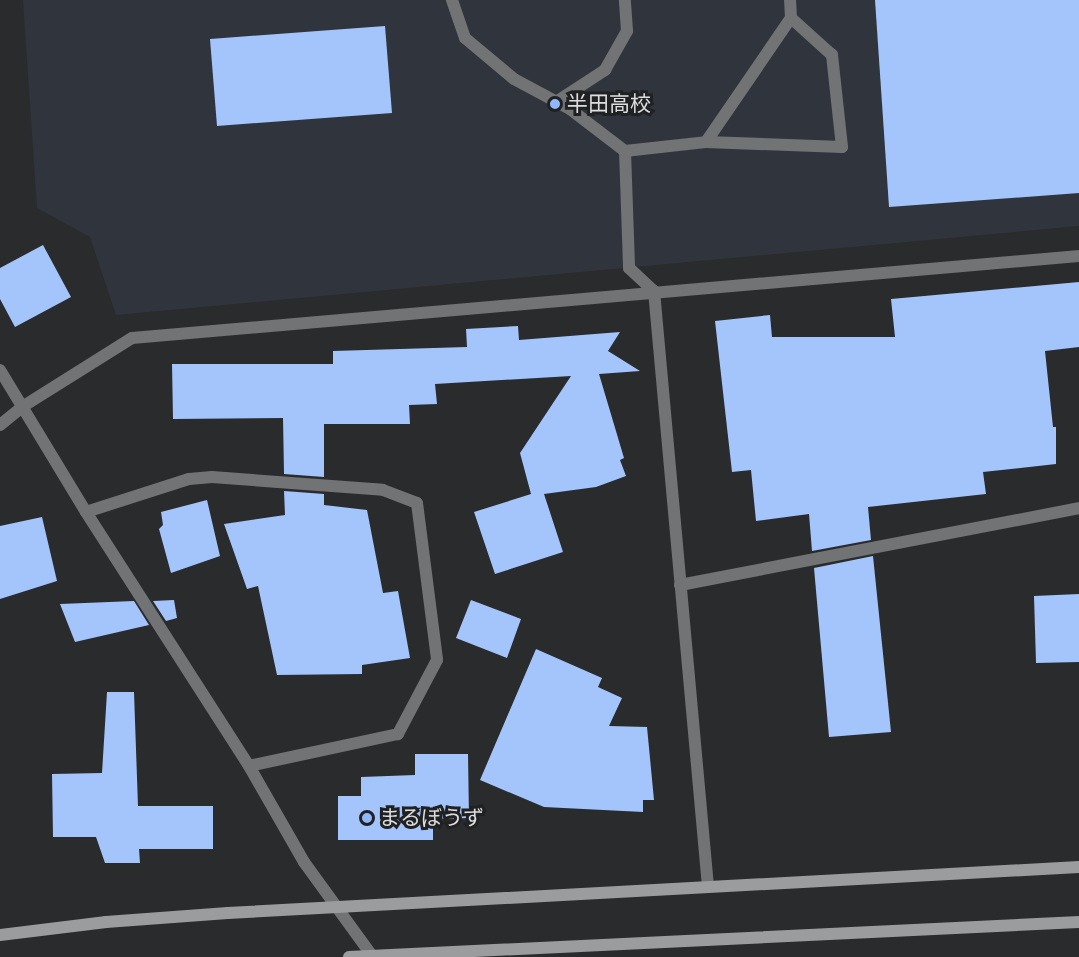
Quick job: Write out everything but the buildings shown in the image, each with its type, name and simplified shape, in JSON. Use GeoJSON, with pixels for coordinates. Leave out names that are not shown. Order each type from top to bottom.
{"type":"FeatureCollection","features":[{"type":"Feature","properties":{"kind":"street"},"geometry":{"type":"LineString","coordinates":[[452,0],[465,38],[514,79],[556,102],[625,151],[706,142],[842,147],[832,55],[791,18]]}},
{"type":"Feature","properties":{"kind":"street"},"geometry":{"type":"LineString","coordinates":[[556,102],[605,70],[627,31],[625,0]]}},
{"type":"Feature","properties":{"kind":"street"},"geometry":{"type":"LineString","coordinates":[[706,142],[791,18],[790,0]]}},
{"type":"Feature","properties":{"kind":"street"},"geometry":{"type":"LineString","coordinates":[[625,151],[629,268],[654,291],[708,887]]}},
{"type":"Feature","properties":{"kind":"street"},"geometry":{"type":"LineString","coordinates":[[0,425],[22,407],[132,338],[1079,256]]}},
{"type":"Feature","properties":{"kind":"street"},"geometry":{"type":"LineString","coordinates":[[0,370],[86,512],[249,766],[334,908],[373,956]]}},
{"type":"Feature","properties":{"kind":"street"},"geometry":{"type":"LineString","coordinates":[[86,512],[189,479],[212,477],[383,490],[417,503],[437,660],[398,734],[249,766]]}},
{"type":"Feature","properties":{"kind":"street"},"geometry":{"type":"LineString","coordinates":[[680,585],[1079,508]]}},
{"type":"Feature","properties":{"kind":"street"},"geometry":{"type":"LineString","coordinates":[[0,935],[106,922],[1079,867]]}},
{"type":"Feature","properties":{"kind":"street"},"geometry":{"type":"LineString","coordinates":[[349,957],[1079,922]]}},
{"type":"Feature","properties":{"kind":"shaded area","name":"半田高校"},"geometry":{"type":"Polygon","coordinates":[[[23,0],[1079,0],[1079,226],[116,315],[90,237],[37,208],[23,0]]]}},
{"type":"Feature","properties":{"kind":"place","name":"半田高校"},"geometry":{"type":"Point","coordinates":[555,104]}},
{"type":"Feature","properties":{"kind":"place","name":"まるぼうず"},"geometry":{"type":"Point","coordinates":[367,818]}}]}
